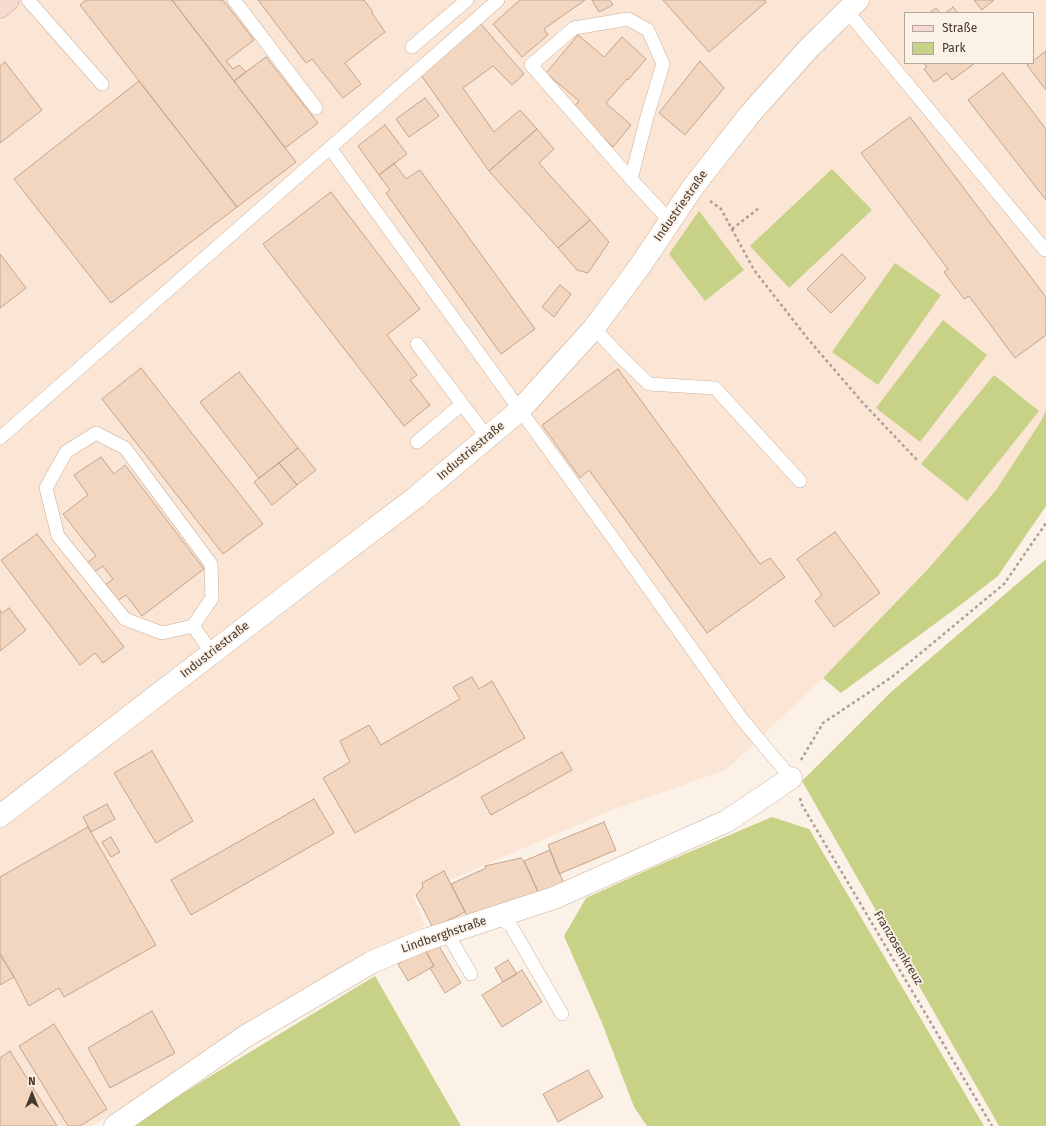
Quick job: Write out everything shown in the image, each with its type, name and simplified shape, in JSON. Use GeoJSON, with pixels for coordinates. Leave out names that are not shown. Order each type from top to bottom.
{"type":"FeatureCollection","features":[{"type":"Feature","properties":{"kind":"street"},"geometry":{"type":"LineString","coordinates":[[0,7],[8,0]]}},
{"type":"Feature","properties":{"kind":"street","name":"Industriestraße"},"geometry":{"type":"LineString","coordinates":[[0,816],[415,498],[520,410],[594,328],[640,266],[693,187],[750,114],[809,48],[852,5]]}},
{"type":"Feature","properties":{"kind":"street","name":"Lindberghstraße"},"geometry":{"type":"LineString","coordinates":[[115,1126],[246,1036],[372,962],[422,941],[554,898],[726,821],[791,778]]}},
{"type":"Feature","properties":{"kind":"lane"},"geometry":{"type":"LineString","coordinates":[[28,0],[102,84]]}},
{"type":"Feature","properties":{"kind":"lane"},"geometry":{"type":"LineString","coordinates":[[234,0],[316,108]]}},
{"type":"Feature","properties":{"kind":"lane"},"geometry":{"type":"LineString","coordinates":[[412,46],[468,0]]}},
{"type":"Feature","properties":{"kind":"lane"},"geometry":{"type":"LineString","coordinates":[[0,438],[498,0]]}},
{"type":"Feature","properties":{"kind":"lane"},"geometry":{"type":"LineString","coordinates":[[852,5],[1045,250]]}},
{"type":"Feature","properties":{"kind":"lane"},"geometry":{"type":"LineString","coordinates":[[632,179],[647,116],[664,64],[648,30],[628,19],[574,28],[531,65],[632,179],[670,221]]}},
{"type":"Feature","properties":{"kind":"lane"},"geometry":{"type":"LineString","coordinates":[[330,148],[742,718],[791,778]]}},
{"type":"Feature","properties":{"kind":"lane"},"geometry":{"type":"LineString","coordinates":[[594,328],[648,384],[715,388],[800,481]]}},
{"type":"Feature","properties":{"kind":"lane"},"geometry":{"type":"LineString","coordinates":[[417,344],[487,437]]}},
{"type":"Feature","properties":{"kind":"lane"},"geometry":{"type":"LineString","coordinates":[[417,442],[462,404]]}},
{"type":"Feature","properties":{"kind":"lane"},"geometry":{"type":"LineString","coordinates":[[96,433],[125,448],[211,564],[212,598],[194,626],[162,633],[125,619],[58,536],[46,488],[66,452],[96,433]]}},
{"type":"Feature","properties":{"kind":"lane"},"geometry":{"type":"LineString","coordinates":[[194,626],[212,653]]}},
{"type":"Feature","properties":{"kind":"lane"},"geometry":{"type":"LineString","coordinates":[[498,916],[511,926],[562,1014]]}},
{"type":"Feature","properties":{"kind":"lane"},"geometry":{"type":"LineString","coordinates":[[447,933],[471,974]]}},
{"type":"Feature","properties":{"kind":"path"},"geometry":{"type":"LineString","coordinates":[[693,187],[721,209],[754,270],[808,339],[862,402],[917,460]]}},
{"type":"Feature","properties":{"kind":"path"},"geometry":{"type":"LineString","coordinates":[[732,229],[758,208]]}},
{"type":"Feature","properties":{"kind":"path"},"geometry":{"type":"LineString","coordinates":[[791,778],[823,723],[892,677],[1004,584],[1046,523]]}},
{"type":"Feature","properties":{"kind":"path","name":"Franzosenkreuz"},"geometry":{"type":"LineString","coordinates":[[791,778],[802,805],[992,1126]]}},
{"type":"Feature","properties":{"kind":"shaded area"},"geometry":{"type":"Polygon","coordinates":[[[0,0],[1046,0],[1046,410],[1041,421],[996,490],[928,569],[823,678],[726,770],[612,810],[413,896],[425,925],[287,1003],[92,1126],[0,1126],[0,0]]]}},
{"type":"Feature","properties":{"kind":"green space"},"geometry":{"type":"Polygon","coordinates":[[[832,169],[872,210],[789,288],[750,246],[832,169]]]}},
{"type":"Feature","properties":{"kind":"green space"},"geometry":{"type":"Polygon","coordinates":[[[699,211],[744,270],[705,301],[669,254],[699,211]]]}},
{"type":"Feature","properties":{"kind":"green space"},"geometry":{"type":"Polygon","coordinates":[[[895,263],[941,295],[878,385],[832,352],[895,263]]]}},
{"type":"Feature","properties":{"kind":"green space"},"geometry":{"type":"Polygon","coordinates":[[[943,320],[987,355],[920,442],[876,408],[943,320]]]}},
{"type":"Feature","properties":{"kind":"green space"},"geometry":{"type":"Polygon","coordinates":[[[994,375],[1039,411],[967,501],[921,464],[994,375]]]}},
{"type":"Feature","properties":{"kind":"green space"},"geometry":{"type":"Polygon","coordinates":[[[1046,410],[1046,506],[998,576],[841,693],[823,678],[928,569],[996,490],[1041,421],[1046,410]]]}},
{"type":"Feature","properties":{"kind":"green space"},"geometry":{"type":"Polygon","coordinates":[[[1046,559],[1046,1126],[999,1126],[802,781],[891,692],[1046,559]]]}},
{"type":"Feature","properties":{"kind":"green space"},"geometry":{"type":"Polygon","coordinates":[[[772,817],[809,829],[984,1126],[647,1126],[634,1107],[602,1023],[564,936],[586,898],[772,817]]]}},
{"type":"Feature","properties":{"kind":"green space"},"geometry":{"type":"Polygon","coordinates":[[[375,976],[461,1126],[130,1126],[214,1074],[375,976]]]}},
{"type":"Feature","properties":{"kind":"building"},"geometry":{"type":"Polygon","coordinates":[[[86,0],[172,0],[296,162],[237,207],[80,5],[86,0]]]}},
{"type":"Feature","properties":{"kind":"building"},"geometry":{"type":"Polygon","coordinates":[[[172,0],[223,0],[254,40],[226,61],[233,69],[239,65],[246,72],[234,81],[172,0]]]}},
{"type":"Feature","properties":{"kind":"building"},"geometry":{"type":"Polygon","coordinates":[[[258,0],[364,0],[385,32],[345,63],[361,84],[343,98],[312,59],[306,63],[258,0]]]}},
{"type":"Feature","properties":{"kind":"building"},"geometry":{"type":"Polygon","coordinates":[[[520,0],[585,0],[544,29],[548,35],[522,57],[493,24],[520,0]]]}},
{"type":"Feature","properties":{"kind":"building"},"geometry":{"type":"Polygon","coordinates":[[[592,0],[610,0],[613,5],[599,12],[592,0]]]}},
{"type":"Feature","properties":{"kind":"building"},"geometry":{"type":"Polygon","coordinates":[[[663,0],[765,0],[766,2],[709,52],[663,0]]]}},
{"type":"Feature","properties":{"kind":"building"},"geometry":{"type":"Polygon","coordinates":[[[974,0],[994,0],[982,10],[974,0]]]}},
{"type":"Feature","properties":{"kind":"building"},"geometry":{"type":"Polygon","coordinates":[[[953,7],[957,12],[946,12],[953,7]]]}},
{"type":"Feature","properties":{"kind":"building"},"geometry":{"type":"Polygon","coordinates":[[[936,8],[939,12],[930,12],[936,8]]]}},
{"type":"Feature","properties":{"kind":"building"},"geometry":{"type":"Polygon","coordinates":[[[480,23],[524,74],[512,85],[493,66],[463,88],[494,132],[520,110],[537,129],[489,171],[421,75],[480,23]]]}},
{"type":"Feature","properties":{"kind":"building"},"geometry":{"type":"Polygon","coordinates":[[[578,35],[604,57],[622,37],[646,59],[606,103],[631,125],[613,147],[573,108],[579,101],[546,73],[578,35]]]}},
{"type":"Feature","properties":{"kind":"building"},"geometry":{"type":"Polygon","coordinates":[[[1046,51],[1046,90],[1027,65],[1034,64],[1034,60],[1046,51]]]}},
{"type":"Feature","properties":{"kind":"building"},"geometry":{"type":"Polygon","coordinates":[[[266,57],[318,123],[285,148],[234,81],[266,57]]]}},
{"type":"Feature","properties":{"kind":"building"},"geometry":{"type":"Polygon","coordinates":[[[700,61],[724,88],[685,135],[659,113],[700,61]]]}},
{"type":"Feature","properties":{"kind":"building"},"geometry":{"type":"Polygon","coordinates":[[[5,62],[42,110],[0,143],[0,66],[5,62]]]}},
{"type":"Feature","properties":{"kind":"building"},"geometry":{"type":"Polygon","coordinates":[[[925,64],[974,64],[952,80],[947,73],[934,82],[924,69],[927,67],[925,64]]]}},
{"type":"Feature","properties":{"kind":"building"},"geometry":{"type":"Polygon","coordinates":[[[1003,73],[1046,129],[1046,200],[968,100],[1003,73]]]}},
{"type":"Feature","properties":{"kind":"building"},"geometry":{"type":"Polygon","coordinates":[[[139,81],[237,207],[111,303],[14,179],[139,81]]]}},
{"type":"Feature","properties":{"kind":"building"},"geometry":{"type":"Polygon","coordinates":[[[425,98],[439,116],[409,137],[396,119],[425,98]]]}},
{"type":"Feature","properties":{"kind":"building"},"geometry":{"type":"Polygon","coordinates":[[[910,117],[1046,297],[1046,335],[1015,358],[969,296],[964,299],[944,272],[948,269],[861,153],[910,117]]]}},
{"type":"Feature","properties":{"kind":"building"},"geometry":{"type":"Polygon","coordinates":[[[385,125],[407,154],[379,175],[358,146],[385,125]]]}},
{"type":"Feature","properties":{"kind":"building"},"geometry":{"type":"Polygon","coordinates":[[[537,129],[554,149],[539,163],[590,220],[558,248],[489,171],[537,129]]]}},
{"type":"Feature","properties":{"kind":"building"},"geometry":{"type":"Polygon","coordinates":[[[394,163],[406,179],[420,170],[535,329],[501,354],[386,193],[390,190],[379,175],[394,163]]]}},
{"type":"Feature","properties":{"kind":"building"},"geometry":{"type":"Polygon","coordinates":[[[331,192],[420,309],[387,335],[417,375],[410,380],[430,405],[404,426],[263,244],[331,192]]]}},
{"type":"Feature","properties":{"kind":"building"},"geometry":{"type":"Polygon","coordinates":[[[590,220],[609,242],[588,273],[577,270],[558,248],[590,220]]]}},
{"type":"Feature","properties":{"kind":"building"},"geometry":{"type":"Polygon","coordinates":[[[0,254],[26,288],[0,308],[0,254]]]}},
{"type":"Feature","properties":{"kind":"building"},"geometry":{"type":"Polygon","coordinates":[[[842,254],[866,278],[831,313],[807,289],[842,254]]]}},
{"type":"Feature","properties":{"kind":"building"},"geometry":{"type":"Polygon","coordinates":[[[560,285],[571,294],[554,317],[542,307],[560,285]]]}},
{"type":"Feature","properties":{"kind":"building"},"geometry":{"type":"Polygon","coordinates":[[[141,368],[263,524],[223,554],[102,399],[141,368]]]}},
{"type":"Feature","properties":{"kind":"building"},"geometry":{"type":"Polygon","coordinates":[[[618,369],[760,564],[770,558],[785,577],[707,633],[589,470],[580,478],[542,425],[618,369]]]}},
{"type":"Feature","properties":{"kind":"building"},"geometry":{"type":"Polygon","coordinates":[[[239,372],[298,448],[259,478],[200,402],[239,372]]]}},
{"type":"Feature","properties":{"kind":"building"},"geometry":{"type":"Polygon","coordinates":[[[298,448],[316,470],[297,485],[279,463],[298,448]]]}},
{"type":"Feature","properties":{"kind":"building"},"geometry":{"type":"Polygon","coordinates":[[[101,457],[114,474],[125,465],[204,569],[142,616],[126,595],[117,601],[105,585],[113,579],[103,566],[94,572],[87,563],[96,556],[63,514],[88,495],[74,475],[101,457]]]}},
{"type":"Feature","properties":{"kind":"building"},"geometry":{"type":"Polygon","coordinates":[[[279,463],[297,485],[272,505],[254,482],[279,463]]]}},
{"type":"Feature","properties":{"kind":"building"},"geometry":{"type":"Polygon","coordinates":[[[835,532],[880,593],[834,627],[815,601],[822,595],[797,559],[835,532]]]}},
{"type":"Feature","properties":{"kind":"building"},"geometry":{"type":"Polygon","coordinates":[[[37,534],[124,647],[103,663],[95,653],[80,665],[1,560],[37,534]]]}},
{"type":"Feature","properties":{"kind":"building"},"geometry":{"type":"Polygon","coordinates":[[[9,608],[26,630],[0,651],[0,610],[2,613],[9,608]]]}},
{"type":"Feature","properties":{"kind":"building"},"geometry":{"type":"Polygon","coordinates":[[[472,677],[479,689],[492,681],[525,738],[355,833],[323,778],[350,762],[340,741],[369,725],[381,745],[460,699],[453,687],[472,677]]]}},
{"type":"Feature","properties":{"kind":"building"},"geometry":{"type":"Polygon","coordinates":[[[152,751],[193,821],[156,843],[114,773],[152,751]]]}},
{"type":"Feature","properties":{"kind":"building"},"geometry":{"type":"Polygon","coordinates":[[[562,752],[572,770],[491,815],[481,797],[562,752]]]}},
{"type":"Feature","properties":{"kind":"building"},"geometry":{"type":"Polygon","coordinates":[[[314,799],[334,833],[191,915],[171,880],[314,799]]]}},
{"type":"Feature","properties":{"kind":"building"},"geometry":{"type":"Polygon","coordinates":[[[107,804],[115,819],[91,832],[83,817],[107,804]]]}},
{"type":"Feature","properties":{"kind":"building"},"geometry":{"type":"Polygon","coordinates":[[[604,822],[616,850],[559,874],[548,845],[604,822]]]}},
{"type":"Feature","properties":{"kind":"building"},"geometry":{"type":"Polygon","coordinates":[[[88,827],[156,945],[64,997],[59,988],[29,1006],[0,954],[0,877],[88,827]]]}},
{"type":"Feature","properties":{"kind":"building"},"geometry":{"type":"Polygon","coordinates":[[[111,837],[120,852],[111,857],[102,842],[111,837]]]}},
{"type":"Feature","properties":{"kind":"building"},"geometry":{"type":"Polygon","coordinates":[[[550,850],[564,884],[540,896],[524,861],[550,850]]]}},
{"type":"Feature","properties":{"kind":"building"},"geometry":{"type":"Polygon","coordinates":[[[521,858],[524,861],[540,896],[468,920],[451,884],[486,868],[485,866],[521,858]]]}},
{"type":"Feature","properties":{"kind":"building"},"geometry":{"type":"Polygon","coordinates":[[[444,871],[465,912],[433,928],[416,895],[423,887],[422,883],[444,871]]]}},
{"type":"Feature","properties":{"kind":"building"},"geometry":{"type":"Polygon","coordinates":[[[436,941],[461,983],[445,993],[430,968],[434,966],[424,948],[436,941]]]}},
{"type":"Feature","properties":{"kind":"building"},"geometry":{"type":"Polygon","coordinates":[[[424,948],[434,966],[408,981],[398,964],[424,948]]]}},
{"type":"Feature","properties":{"kind":"building"},"geometry":{"type":"Polygon","coordinates":[[[0,954],[14,977],[0,985],[0,954]]]}},
{"type":"Feature","properties":{"kind":"building"},"geometry":{"type":"Polygon","coordinates":[[[508,960],[517,974],[503,982],[495,968],[508,960]]]}},
{"type":"Feature","properties":{"kind":"building"},"geometry":{"type":"Polygon","coordinates":[[[522,970],[542,1002],[502,1027],[482,995],[522,970]]]}},
{"type":"Feature","properties":{"kind":"building"},"geometry":{"type":"Polygon","coordinates":[[[152,1011],[175,1053],[110,1088],[88,1048],[152,1011]]]}},
{"type":"Feature","properties":{"kind":"building"},"geometry":{"type":"Polygon","coordinates":[[[54,1024],[107,1109],[80,1126],[68,1126],[19,1046],[54,1024]]]}},
{"type":"Feature","properties":{"kind":"building"},"geometry":{"type":"Polygon","coordinates":[[[10,1051],[57,1126],[0,1126],[0,1058],[10,1051]]]}},
{"type":"Feature","properties":{"kind":"building"},"geometry":{"type":"Polygon","coordinates":[[[588,1070],[603,1097],[558,1122],[543,1094],[588,1070]]]}}]}
